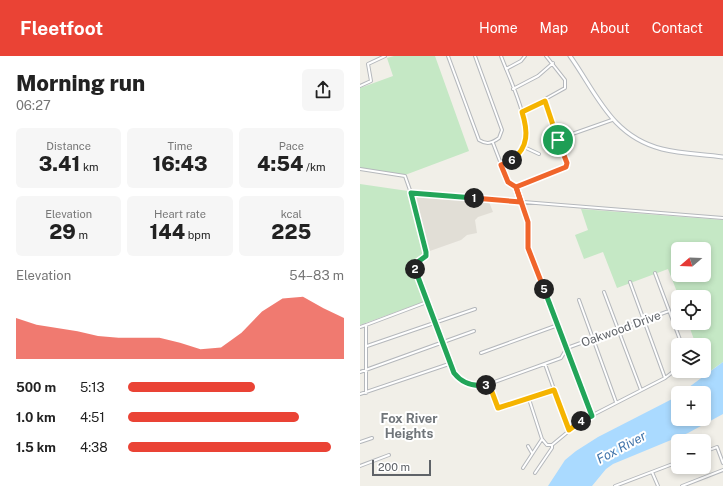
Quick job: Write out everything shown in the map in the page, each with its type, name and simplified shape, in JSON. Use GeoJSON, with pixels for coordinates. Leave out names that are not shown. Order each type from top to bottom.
{"type":"FeatureCollection","features":[{"type":"Feature","properties":{"kind":"main road"},"geometry":{"type":"LineString","coordinates":[[570,56],[594,95],[612,120],[628,133],[650,145],[664,149],[723,157]]}},
{"type":"Feature","properties":{"kind":"street"},"geometry":{"type":"LineString","coordinates":[[360,86],[370,83],[372,78],[368,67],[370,62],[385,56]]}},
{"type":"Feature","properties":{"kind":"street"},"geometry":{"type":"LineString","coordinates":[[448,56],[479,140],[486,143],[493,143],[500,138],[502,130],[475,56]]}},
{"type":"Feature","properties":{"kind":"street"},"geometry":{"type":"LineString","coordinates":[[501,56],[522,112],[527,133],[524,147],[517,156],[501,165]]}},
{"type":"Feature","properties":{"kind":"street"},"geometry":{"type":"LineString","coordinates":[[506,69],[521,61],[525,56]]}},
{"type":"Feature","properties":{"kind":"street"},"geometry":{"type":"LineString","coordinates":[[522,112],[545,101],[565,88],[567,85],[553,63],[546,56]]}},
{"type":"Feature","properties":{"kind":"street"},"geometry":{"type":"LineString","coordinates":[[513,89],[538,76],[553,63]]}},
{"type":"Feature","properties":{"kind":"street"},"geometry":{"type":"LineString","coordinates":[[516,187],[566,167],[567,163],[545,101]]}},
{"type":"Feature","properties":{"kind":"street"},"geometry":{"type":"LineString","coordinates":[[558,140],[612,120]]}},
{"type":"Feature","properties":{"kind":"street"},"geometry":{"type":"LineString","coordinates":[[493,143],[508,182],[516,187],[529,228],[528,248],[592,416]]}},
{"type":"Feature","properties":{"kind":"street"},"geometry":{"type":"LineString","coordinates":[[524,147],[539,154]]}},
{"type":"Feature","properties":{"kind":"street"},"geometry":{"type":"LineString","coordinates":[[360,169],[405,176],[411,193],[723,218]]}},
{"type":"Feature","properties":{"kind":"street","name":"Oakwood Drive"},"geometry":{"type":"LineString","coordinates":[[411,193],[426,256],[416,262],[415,267],[449,364],[457,376],[464,382],[478,385],[489,384],[561,358],[567,348],[670,311]]}},
{"type":"Feature","properties":{"kind":"street"},"geometry":{"type":"LineString","coordinates":[[655,273],[680,338]]}},
{"type":"Feature","properties":{"kind":"street"},"geometry":{"type":"LineString","coordinates":[[630,282],[665,378]]}},
{"type":"Feature","properties":{"kind":"street"},"geometry":{"type":"LineString","coordinates":[[604,292],[641,390]]}},
{"type":"Feature","properties":{"kind":"street"},"geometry":{"type":"LineString","coordinates":[[579,300],[616,402]]}},
{"type":"Feature","properties":{"kind":"street"},"geometry":{"type":"LineString","coordinates":[[360,327],[428,302]]}},
{"type":"Feature","properties":{"kind":"street"},"geometry":{"type":"LineString","coordinates":[[367,346],[475,308]]}},
{"type":"Feature","properties":{"kind":"street"},"geometry":{"type":"LineString","coordinates":[[366,325],[366,393]]}},
{"type":"Feature","properties":{"kind":"street"},"geometry":{"type":"LineString","coordinates":[[481,352],[558,325]]}},
{"type":"Feature","properties":{"kind":"street"},"geometry":{"type":"LineString","coordinates":[[360,372],[474,331]]}},
{"type":"Feature","properties":{"kind":"street"},"geometry":{"type":"LineString","coordinates":[[360,394],[449,364]]}},
{"type":"Feature","properties":{"kind":"street"},"geometry":{"type":"LineString","coordinates":[[545,364],[569,430]]}},
{"type":"Feature","properties":{"kind":"street"},"geometry":{"type":"LineString","coordinates":[[535,473],[552,448],[552,445],[569,430],[616,402],[665,378],[671,373]]}},
{"type":"Feature","properties":{"kind":"street"},"geometry":{"type":"LineString","coordinates":[[489,384],[498,408],[554,390]]}},
{"type":"Feature","properties":{"kind":"street"},"geometry":{"type":"LineString","coordinates":[[529,399],[542,439],[547,445],[552,445]]}},
{"type":"Feature","properties":{"kind":"street"},"geometry":{"type":"LineString","coordinates":[[360,442],[372,438]]}},
{"type":"Feature","properties":{"kind":"street"},"geometry":{"type":"LineString","coordinates":[[523,468],[542,439]]}},
{"type":"Feature","properties":{"kind":"street"},"geometry":{"type":"LineString","coordinates":[[528,446],[532,453]]}},
{"type":"Feature","properties":{"kind":"street"},"geometry":{"type":"LineString","coordinates":[[711,449],[717,447],[723,463]]}},
{"type":"Feature","properties":{"kind":"street"},"geometry":{"type":"LineString","coordinates":[[360,466],[389,455]]}},
{"type":"Feature","properties":{"kind":"street"},"geometry":{"type":"LineString","coordinates":[[615,486],[671,465]]}},
{"type":"Feature","properties":{"kind":"street"},"geometry":{"type":"LineString","coordinates":[[682,486],[723,470]]}},
{"type":"Feature","properties":{"kind":"street"},"geometry":{"type":"LineString","coordinates":[[652,472],[658,486]]}},
{"type":"Feature","properties":{"kind":"shaded area"},"geometry":{"type":"Polygon","coordinates":[[[413,196],[489,202],[493,212],[478,217],[475,220],[477,233],[467,235],[461,240],[427,252],[413,196]]]}},
{"type":"Feature","properties":{"kind":"green space"},"geometry":{"type":"Polygon","coordinates":[[[394,56],[435,56],[469,151],[405,175],[360,168],[360,88],[393,76],[387,58],[394,56]]]}},
{"type":"Feature","properties":{"kind":"green space"},"geometry":{"type":"Polygon","coordinates":[[[360,184],[408,191],[425,254],[413,265],[425,298],[423,302],[360,325],[360,184]]]}},
{"type":"Feature","properties":{"kind":"green space"},"geometry":{"type":"Polygon","coordinates":[[[581,209],[723,220],[723,362],[711,370],[711,338],[693,338],[691,330],[711,330],[711,290],[676,290],[673,282],[711,282],[711,242],[671,242],[671,277],[668,269],[617,288],[603,252],[584,259],[575,235],[588,230],[581,209]]]}},
{"type":"Feature","properties":{"kind":"water"},"geometry":{"type":"Polygon","coordinates":[[[723,362],[723,414],[711,421],[711,386],[690,386],[701,378],[711,378],[711,371],[723,362]]]}},
{"type":"Feature","properties":{"kind":"water","name":"Fox River"},"geometry":{"type":"Polygon","coordinates":[[[671,400],[671,426],[701,426],[686,434],[671,434],[671,440],[613,464],[606,469],[592,486],[548,486],[565,460],[598,437],[671,400]]]}},
{"type":"Feature","properties":{"kind":"district","name":"Fox River Heights"},"geometry":{"type":"Point","coordinates":[409,426]}},
{"type":"Feature","properties":{"kind":"route"},"geometry":{"type":"LineString","coordinates":[[558,140],[545,101],[522,112],[527,133],[524,147],[511,161],[501,165],[508,182],[516,187],[528,222],[528,248],[592,416],[569,430],[554,390],[498,408],[489,384],[481,386],[471,385],[459,379],[454,373],[449,364],[415,267],[416,262],[426,256],[426,252],[411,193],[521,202],[516,187],[562,170],[566,167],[567,163],[558,140]]}}]}
